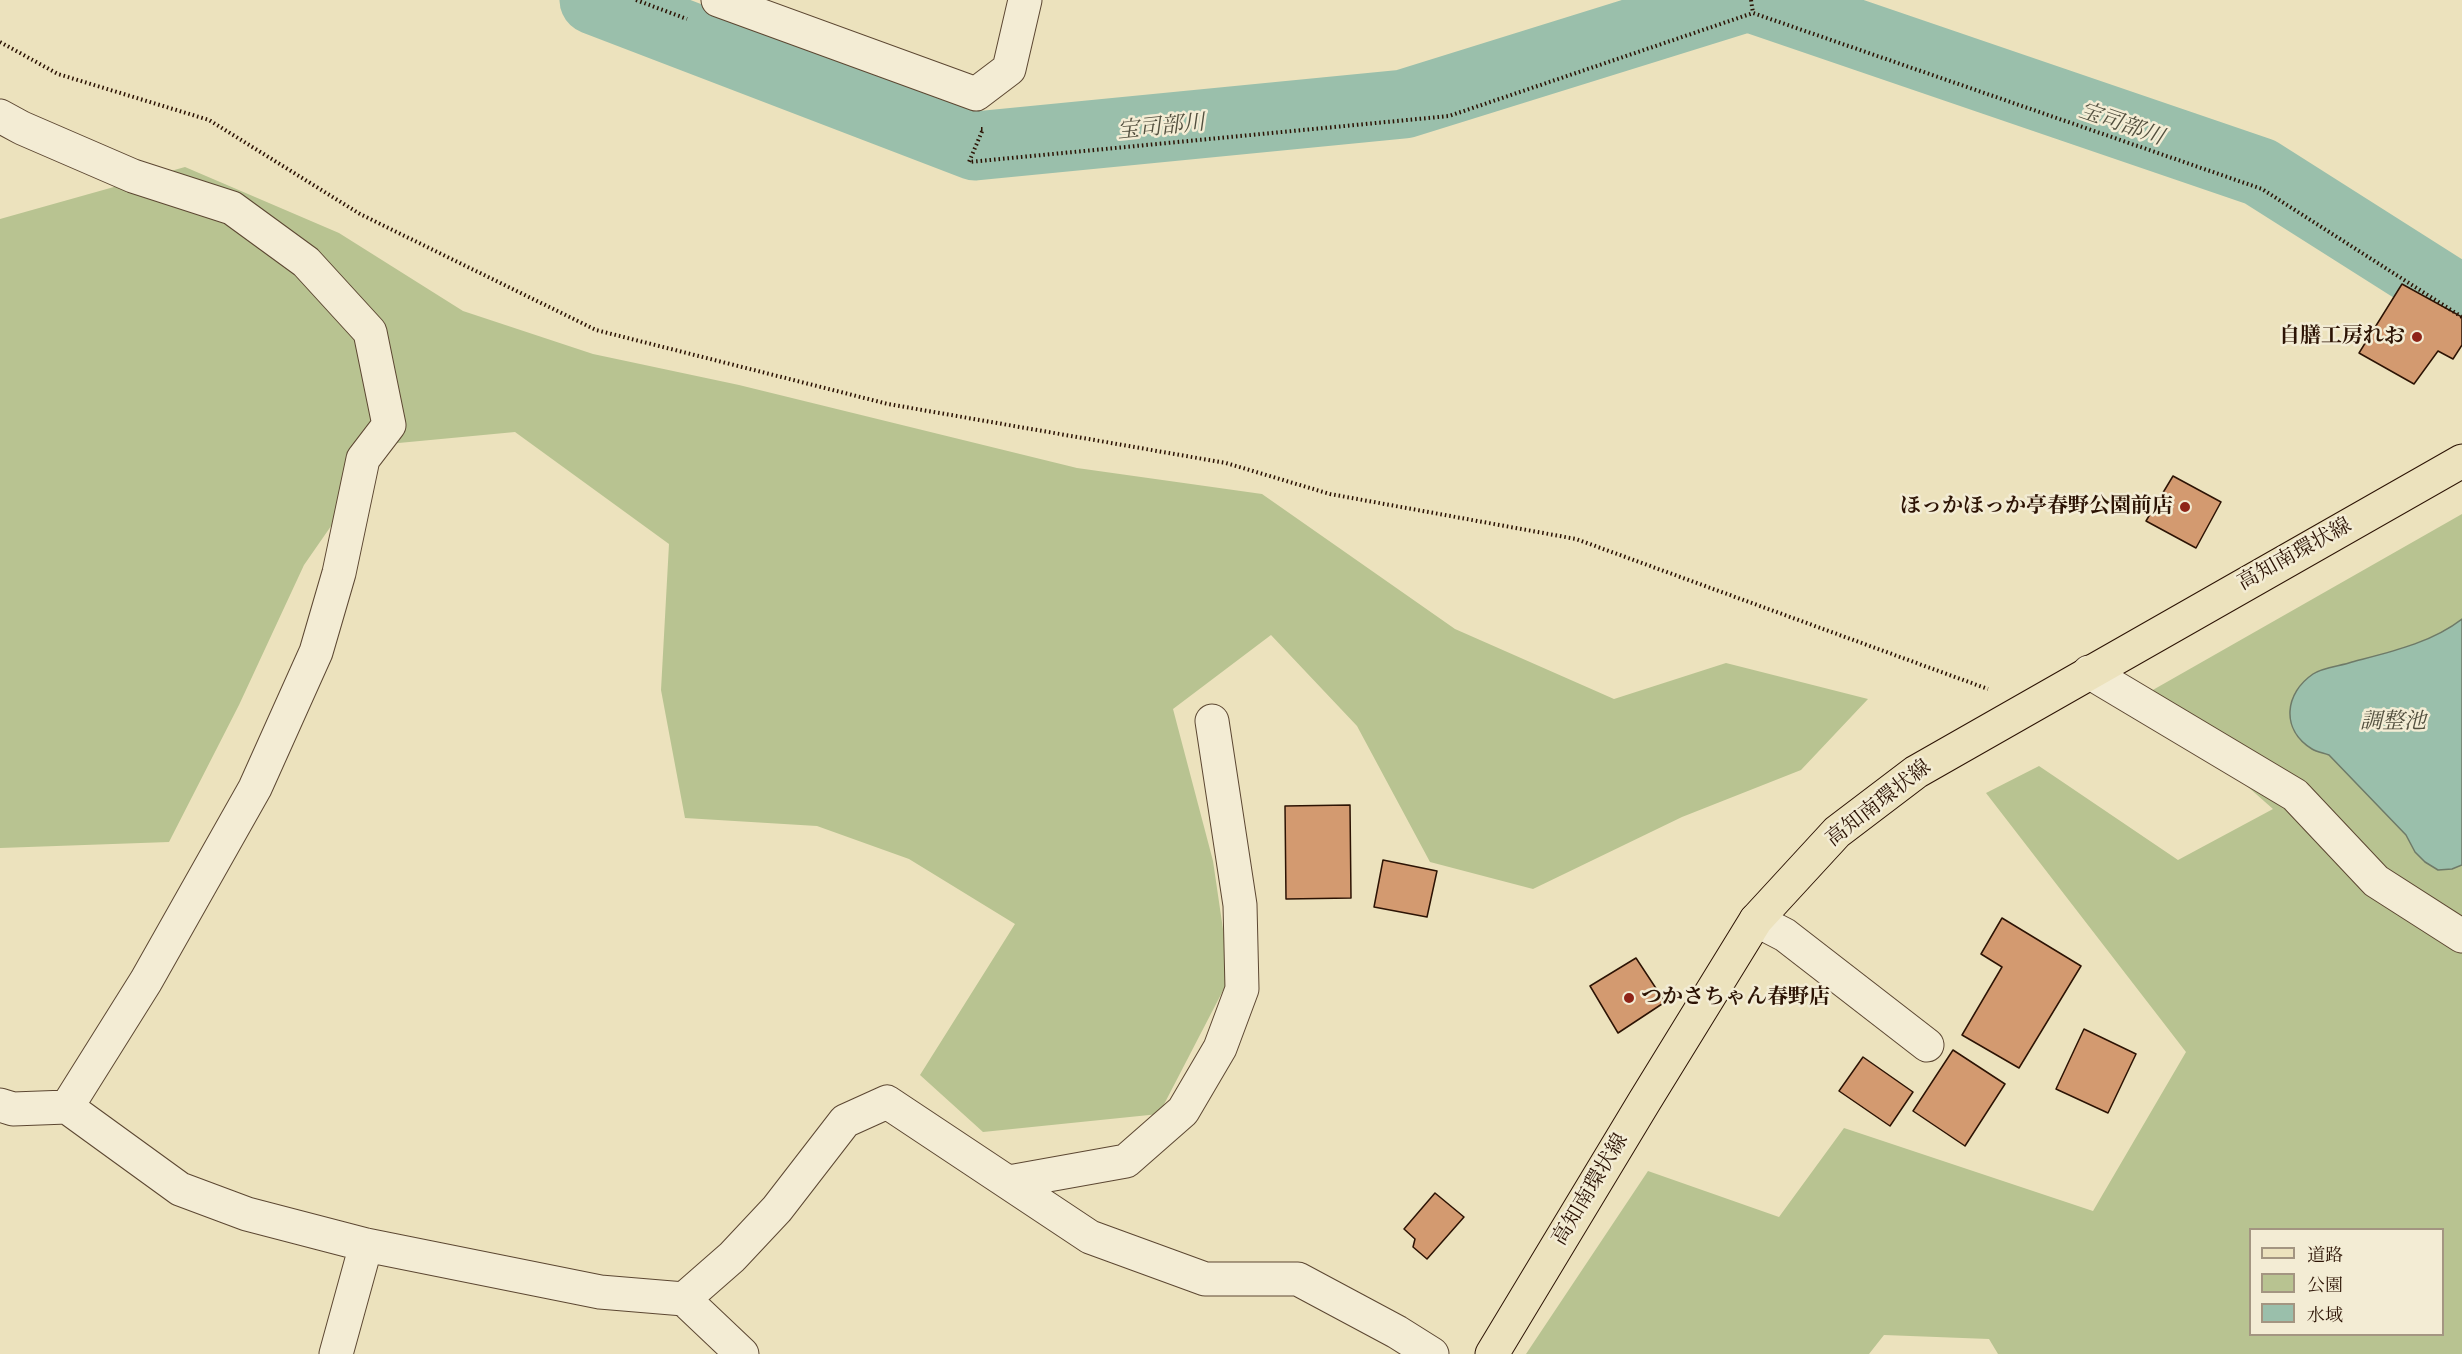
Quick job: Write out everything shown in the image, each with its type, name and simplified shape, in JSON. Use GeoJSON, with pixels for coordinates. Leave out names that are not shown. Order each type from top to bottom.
{"type":"FeatureCollection","features":[{"type":"Feature","properties":{"kind":"main road","name":"高知南環状線"},"geometry":{"type":"LineString","coordinates":[[1492,1354],[1756,920],[1837,832],[1916,772],[2462,461]]}},
{"type":"Feature","properties":{"kind":"street"},"geometry":{"type":"LineString","coordinates":[[718,0],[976,94],[1009,69],[1025,0]]}},
{"type":"Feature","properties":{"kind":"street"},"geometry":{"type":"LineString","coordinates":[[0,116],[22,129],[133,176],[232,208],[306,262],[370,332],[389,425],[363,459],[339,573],[316,652],[255,788],[146,981],[67,1107]]}},
{"type":"Feature","properties":{"kind":"street"},"geometry":{"type":"LineString","coordinates":[[2089,672],[2295,795],[2376,881],[2462,936]]}},
{"type":"Feature","properties":{"kind":"street"},"geometry":{"type":"LineString","coordinates":[[1009,1182],[1126,1161],[1183,1111],[1220,1048],[1242,989],[1240,916],[1212,721]]}},
{"type":"Feature","properties":{"kind":"street"},"geometry":{"type":"LineString","coordinates":[[1756,920],[1785,935],[1928,1045]]}},
{"type":"Feature","properties":{"kind":"street"},"geometry":{"type":"LineString","coordinates":[[684,1299],[732,1257],[777,1209],[845,1121],[886,1102],[1090,1238],[1205,1279],[1298,1279],[1397,1332],[1432,1354]]}},
{"type":"Feature","properties":{"kind":"street"},"geometry":{"type":"LineString","coordinates":[[0,1105],[13,1109],[67,1107],[180,1189],[247,1214],[366,1245],[600,1292],[684,1299],[742,1354]]}},
{"type":"Feature","properties":{"kind":"street"},"geometry":{"type":"LineString","coordinates":[[336,1354],[366,1245]]}},
{"type":"Feature","properties":{"kind":"path"},"geometry":{"type":"LineString","coordinates":[[636,0],[692,21]]}},
{"type":"Feature","properties":{"kind":"path"},"geometry":{"type":"LineString","coordinates":[[1751,0],[1753,13]]}},
{"type":"Feature","properties":{"kind":"path"},"geometry":{"type":"LineString","coordinates":[[972,125],[983,129],[969,162],[1449,116],[1753,13],[2262,189],[2462,317]]}},
{"type":"Feature","properties":{"kind":"path"},"geometry":{"type":"LineString","coordinates":[[0,42],[58,74],[209,120],[360,214],[596,330],[888,404],[1226,463],[1330,494],[1576,539],[2031,705]]}},
{"type":"Feature","properties":{"kind":"green space"},"geometry":{"type":"Polygon","coordinates":[[[185,167],[339,233],[463,311],[593,354],[739,385],[1077,468],[1262,494],[1455,629],[1614,699],[1726,663],[1868,699],[1801,770],[1682,817],[1533,889],[1430,862],[1357,726],[1271,635],[1173,709],[1213,861],[1230,977],[1159,1114],[983,1132],[920,1075],[1015,924],[909,859],[817,826],[685,818],[661,690],[669,544],[515,432],[388,444],[304,565],[239,705],[169,842],[0,848],[0,219],[185,167]]]}},
{"type":"Feature","properties":{"kind":"green space"},"geometry":{"type":"Polygon","coordinates":[[[2462,514],[2462,1354],[1998,1354],[1989,1339],[1884,1335],[1869,1354],[1526,1354],[1648,1171],[1779,1217],[1844,1128],[2093,1211],[2186,1052],[1986,793],[2039,766],[2178,860],[2273,809],[2144,695],[2462,514]]]}},
{"type":"Feature","properties":{"kind":"water","name":"調整池"},"geometry":{"type":"Polygon","coordinates":[[[2462,619],[2462,865],[2452,869],[2438,870],[2415,852],[2406,835],[2329,755],[2314,750],[2302,741],[2295,732],[2290,711],[2297,691],[2313,674],[2424,641],[2462,619]]]}},
{"type":"Feature","properties":{"kind":"building"},"geometry":{"type":"Polygon","coordinates":[[[2402,284],[2462,317],[2462,345],[2453,359],[2438,351],[2414,384],[2359,353],[2402,284]]]}},
{"type":"Feature","properties":{"kind":"building"},"geometry":{"type":"Polygon","coordinates":[[[2173,476],[2221,502],[2196,548],[2146,521],[2173,476]]]}},
{"type":"Feature","properties":{"kind":"building"},"geometry":{"type":"Polygon","coordinates":[[[1350,805],[1351,898],[1286,899],[1285,806],[1350,805]]]}},
{"type":"Feature","properties":{"kind":"building"},"geometry":{"type":"Polygon","coordinates":[[[1383,860],[1437,871],[1427,917],[1374,907],[1383,860]]]}},
{"type":"Feature","properties":{"kind":"building"},"geometry":{"type":"Polygon","coordinates":[[[2002,918],[2081,966],[2019,1068],[1962,1035],[2002,967],[1981,954],[2002,918]]]}},
{"type":"Feature","properties":{"kind":"building"},"geometry":{"type":"Polygon","coordinates":[[[1636,958],[1665,1002],[1618,1033],[1590,986],[1636,958]]]}},
{"type":"Feature","properties":{"kind":"building"},"geometry":{"type":"Polygon","coordinates":[[[2084,1029],[2136,1054],[2108,1113],[2056,1089],[2084,1029]]]}},
{"type":"Feature","properties":{"kind":"building"},"geometry":{"type":"Polygon","coordinates":[[[1953,1050],[2005,1084],[1965,1146],[1913,1111],[1953,1050]]]}},
{"type":"Feature","properties":{"kind":"building"},"geometry":{"type":"Polygon","coordinates":[[[1863,1057],[1913,1092],[1890,1126],[1839,1091],[1863,1057]]]}},
{"type":"Feature","properties":{"kind":"building"},"geometry":{"type":"Polygon","coordinates":[[[1435,1193],[1464,1217],[1427,1259],[1413,1247],[1415,1239],[1404,1229],[1435,1193]]]}},
{"type":"Feature","properties":{"kind":"waterway","name":"宝司部川"},"geometry":{"type":"LineString","coordinates":[[594,0],[975,146],[1404,104],[1738,0]]}},
{"type":"Feature","properties":{"kind":"waterway","name":"宝司部川"},"geometry":{"type":"LineString","coordinates":[[1757,0],[2260,172],[2462,300]]}},
{"type":"Feature","properties":{"kind":"place","name":"自膳工房れお"},"geometry":{"type":"Point","coordinates":[2417,337]}},
{"type":"Feature","properties":{"kind":"place","name":"ほっかほっか亭春野公園前店"},"geometry":{"type":"Point","coordinates":[2185,507]}},
{"type":"Feature","properties":{"kind":"place","name":"つかさちゃん春野店"},"geometry":{"type":"Point","coordinates":[1629,998]}}]}
